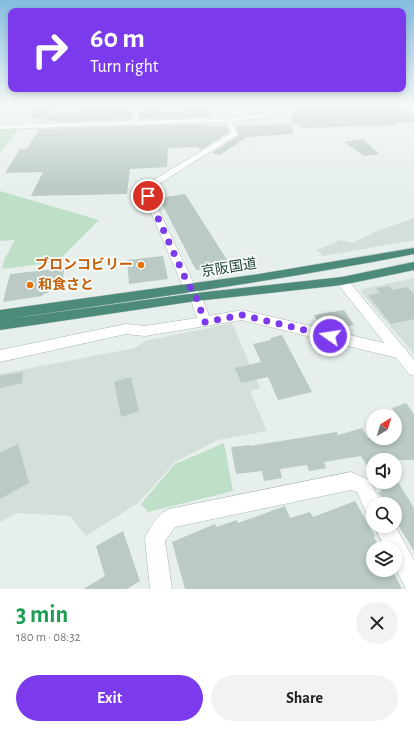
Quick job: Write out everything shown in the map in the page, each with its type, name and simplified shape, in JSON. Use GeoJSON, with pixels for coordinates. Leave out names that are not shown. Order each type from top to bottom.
{"type":"FeatureCollection","features":[{"type":"Feature","properties":{"kind":"highway","name":"京阪国道"},"geometry":{"type":"LineString","coordinates":[[0,325],[194,293],[414,251]]}},
{"type":"Feature","properties":{"kind":"highway","name":"京阪国道"},"geometry":{"type":"LineString","coordinates":[[0,315],[194,293],[342,281],[414,266]]}},
{"type":"Feature","properties":{"kind":"street"},"geometry":{"type":"LineString","coordinates":[[205,322],[194,293],[185,279],[148,196],[148,190],[150,186],[235,133]]}},
{"type":"Feature","properties":{"kind":"street"},"geometry":{"type":"LineString","coordinates":[[342,281],[414,370]]}},
{"type":"Feature","properties":{"kind":"street"},"geometry":{"type":"LineString","coordinates":[[0,356],[126,329],[144,330],[205,322],[242,315],[401,353]]}},
{"type":"Feature","properties":{"kind":"street"},"geometry":{"type":"LineString","coordinates":[[161,589],[155,538],[169,519],[351,481],[363,486],[369,497]]}},
{"type":"Feature","properties":{"kind":"street"},"geometry":{"type":"LineString","coordinates":[[388,533],[414,581]]}},
{"type":"Feature","properties":{"kind":"shaded area"},"geometry":{"type":"Polygon","coordinates":[[[414,218],[414,240],[323,256],[317,250],[340,240],[352,243],[377,231],[414,218]]]}},
{"type":"Feature","properties":{"kind":"shaded area"},"geometry":{"type":"Polygon","coordinates":[[[414,278],[414,354],[361,292],[363,289],[414,278]]]}},
{"type":"Feature","properties":{"kind":"shaded area"},"geometry":{"type":"Polygon","coordinates":[[[232,323],[260,388],[250,391],[267,431],[218,440],[175,462],[138,503],[86,536],[70,516],[17,513],[0,522],[0,374],[135,348],[145,341],[232,323]]]}},
{"type":"Feature","properties":{"kind":"green space"},"geometry":{"type":"Polygon","coordinates":[[[0,133],[15,133],[0,153],[0,133]]]}},
{"type":"Feature","properties":{"kind":"green space"},"geometry":{"type":"Polygon","coordinates":[[[0,191],[99,220],[57,262],[2,269],[4,260],[15,240],[0,241],[0,191]]]}},
{"type":"Feature","properties":{"kind":"green space"},"geometry":{"type":"Polygon","coordinates":[[[224,443],[233,491],[148,512],[141,504],[175,464],[224,443]]]}},
{"type":"Feature","properties":{"kind":"building"},"geometry":{"type":"Polygon","coordinates":[[[36,133],[227,133],[201,150],[198,147],[168,148],[167,167],[130,169],[127,194],[31,196],[43,172],[5,173],[20,149],[27,149],[36,133]]]}},
{"type":"Feature","properties":{"kind":"building"},"geometry":{"type":"Polygon","coordinates":[[[238,133],[293,134],[247,137],[220,155],[212,153],[239,135],[238,133]]]}},
{"type":"Feature","properties":{"kind":"building"},"geometry":{"type":"Polygon","coordinates":[[[363,139],[379,154],[364,156],[344,142],[363,139]]]}},
{"type":"Feature","properties":{"kind":"building"},"geometry":{"type":"Polygon","coordinates":[[[185,194],[231,266],[196,270],[159,198],[185,194]]]}},
{"type":"Feature","properties":{"kind":"building"},"geometry":{"type":"Polygon","coordinates":[[[163,256],[168,279],[129,284],[127,260],[163,256]]]}},
{"type":"Feature","properties":{"kind":"building"},"geometry":{"type":"Polygon","coordinates":[[[64,268],[63,281],[50,283],[48,293],[43,294],[43,296],[3,302],[10,274],[64,268]]]}},
{"type":"Feature","properties":{"kind":"building"},"geometry":{"type":"Polygon","coordinates":[[[389,286],[393,290],[407,287],[414,294],[414,319],[391,324],[368,295],[380,293],[376,288],[389,286]]]}},
{"type":"Feature","properties":{"kind":"building"},"geometry":{"type":"Polygon","coordinates":[[[344,310],[354,325],[329,329],[321,327],[314,315],[344,310]]]}},
{"type":"Feature","properties":{"kind":"building"},"geometry":{"type":"Polygon","coordinates":[[[282,335],[312,392],[278,400],[268,377],[241,383],[235,368],[261,362],[253,344],[271,340],[270,338],[282,335]]]}},
{"type":"Feature","properties":{"kind":"building"},"geometry":{"type":"Polygon","coordinates":[[[23,372],[22,383],[0,388],[0,376],[23,372]]]}},
{"type":"Feature","properties":{"kind":"building"},"geometry":{"type":"Polygon","coordinates":[[[131,377],[139,411],[121,417],[114,382],[131,377]]]}},
{"type":"Feature","properties":{"kind":"building"},"geometry":{"type":"Polygon","coordinates":[[[406,403],[414,414],[414,460],[402,460],[402,453],[366,453],[366,464],[361,456],[324,462],[326,468],[309,471],[307,465],[280,469],[282,478],[264,481],[262,471],[236,474],[231,447],[250,446],[337,432],[338,435],[362,428],[366,435],[366,445],[402,445],[402,409],[392,408],[406,403]]]}},
{"type":"Feature","properties":{"kind":"building"},"geometry":{"type":"Polygon","coordinates":[[[18,444],[29,483],[0,499],[0,453],[18,444]]]}},
{"type":"Feature","properties":{"kind":"building"},"geometry":{"type":"Polygon","coordinates":[[[402,488],[414,508],[414,551],[402,531],[402,497],[381,497],[378,492],[382,491],[381,489],[402,488]]]}},
{"type":"Feature","properties":{"kind":"building"},"geometry":{"type":"Polygon","coordinates":[[[355,501],[366,520],[366,533],[373,533],[376,541],[366,541],[366,577],[396,577],[402,589],[185,589],[172,542],[215,524],[216,527],[237,520],[238,523],[285,506],[290,518],[310,512],[313,517],[355,501]]]}},
{"type":"Feature","properties":{"kind":"building"},"geometry":{"type":"Polygon","coordinates":[[[123,531],[140,581],[127,589],[83,589],[105,576],[96,546],[123,531]]]}},
{"type":"Feature","properties":{"kind":"place","name":"ブロンコビリー"},"geometry":{"type":"Point","coordinates":[141,265]}},
{"type":"Feature","properties":{"kind":"place","name":"和食さと"},"geometry":{"type":"Point","coordinates":[30,285]}},
{"type":"Feature","properties":{"kind":"route"},"geometry":{"type":"LineString","coordinates":[[148,196],[187,282],[196,297],[205,322],[242,315],[330,336]]}}]}
